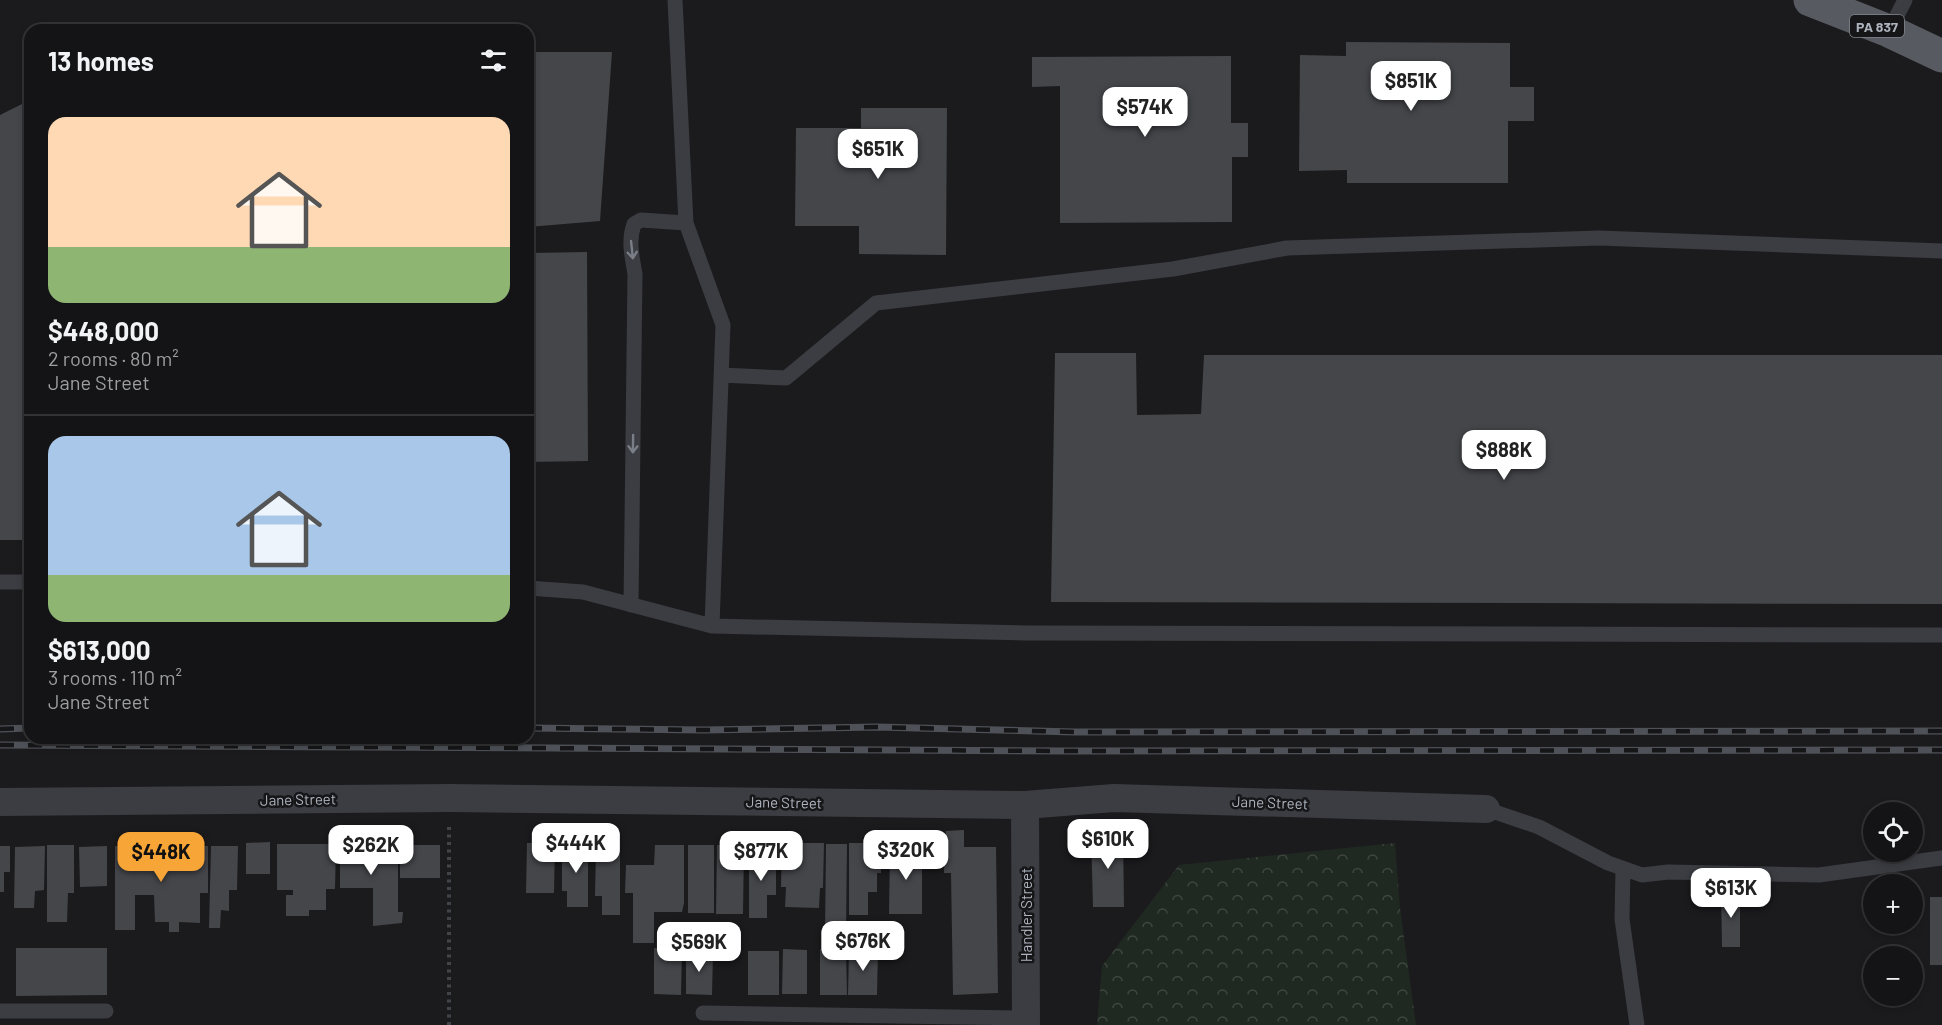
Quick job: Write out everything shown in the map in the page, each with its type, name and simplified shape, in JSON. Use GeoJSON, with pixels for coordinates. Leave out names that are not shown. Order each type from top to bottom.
{"type":"FeatureCollection","features":[{"type":"Feature","properties":{"kind":"main road","name":"PA 837"},"geometry":{"type":"LineString","coordinates":[[1810,0],[1889,31],[1942,56]]}},
{"type":"Feature","properties":{"kind":"street","name":"Jane Street"},"geometry":{"type":"LineString","coordinates":[[0,802],[449,798],[1025,805],[1114,798],[1486,809]]}},
{"type":"Feature","properties":{"kind":"street","name":"Handler Street"},"geometry":{"type":"LineString","coordinates":[[1025,805],[1026,1021]]}},
{"type":"Feature","properties":{"kind":"lane"},"geometry":{"type":"LineString","coordinates":[[675,0],[686,224],[723,325],[712,626]]}},
{"type":"Feature","properties":{"kind":"lane"},"geometry":{"type":"LineString","coordinates":[[1889,31],[1905,0]]}},
{"type":"Feature","properties":{"kind":"lane"},"geometry":{"type":"LineString","coordinates":[[631,605],[635,274],[630,245],[632,231],[634,224],[641,220],[686,224]]}},
{"type":"Feature","properties":{"kind":"lane"},"geometry":{"type":"LineString","coordinates":[[721,375],[786,378],[876,303],[1173,269],[1287,248],[1599,238],[1942,251]]}},
{"type":"Feature","properties":{"kind":"lane"},"geometry":{"type":"LineString","coordinates":[[0,582],[24,582]]}},
{"type":"Feature","properties":{"kind":"lane"},"geometry":{"type":"LineString","coordinates":[[534,588],[583,592],[712,626],[1027,633],[1942,635]]}},
{"type":"Feature","properties":{"kind":"lane","name":"Jane Street"},"geometry":{"type":"LineString","coordinates":[[1486,809],[1539,827],[1642,875],[1668,872],[1819,875],[1942,858]]}},
{"type":"Feature","properties":{"kind":"lane"},"geometry":{"type":"LineString","coordinates":[[1623,868],[1622,919],[1637,1025]]}},
{"type":"Feature","properties":{"kind":"lane"},"geometry":{"type":"LineString","coordinates":[[0,1011],[106,1011]]}},
{"type":"Feature","properties":{"kind":"lane"},"geometry":{"type":"LineString","coordinates":[[703,1013],[1026,1021]]}},
{"type":"Feature","properties":{"kind":"path"},"geometry":{"type":"LineString","coordinates":[[448,1025],[449,798]]}},
{"type":"Feature","properties":{"kind":"green space"},"geometry":{"type":"Polygon","coordinates":[[[1395,843],[1400,908],[1416,1025],[1097,1025],[1102,966],[1179,865],[1395,843]]]}},
{"type":"Feature","properties":{"kind":"building"},"geometry":{"type":"Polygon","coordinates":[[[1346,42],[1510,43],[1510,87],[1534,87],[1534,121],[1508,121],[1508,183],[1347,183],[1347,170],[1299,171],[1300,55],[1346,56],[1346,42]]]}},
{"type":"Feature","properties":{"kind":"building"},"geometry":{"type":"Polygon","coordinates":[[[534,52],[612,52],[600,221],[534,226],[534,52]]]}},
{"type":"Feature","properties":{"kind":"building"},"geometry":{"type":"Polygon","coordinates":[[[1231,56],[1231,123],[1248,123],[1248,157],[1232,157],[1232,222],[1060,223],[1060,86],[1032,87],[1032,57],[1231,56]]]}},
{"type":"Feature","properties":{"kind":"building"},"geometry":{"type":"Polygon","coordinates":[[[24,103],[24,540],[0,540],[0,115],[24,103]]]}},
{"type":"Feature","properties":{"kind":"building"},"geometry":{"type":"Polygon","coordinates":[[[861,108],[947,108],[946,255],[859,254],[859,226],[795,226],[796,128],[861,128],[861,108]]]}},
{"type":"Feature","properties":{"kind":"building"},"geometry":{"type":"Polygon","coordinates":[[[587,252],[588,461],[534,462],[534,253],[587,252]]]}},
{"type":"Feature","properties":{"kind":"building"},"geometry":{"type":"Polygon","coordinates":[[[1055,353],[1136,353],[1137,415],[1201,414],[1204,355],[1942,355],[1942,604],[1051,602],[1055,353]]]}},
{"type":"Feature","properties":{"kind":"building"},"geometry":{"type":"Polygon","coordinates":[[[964,830],[964,847],[996,847],[998,993],[953,995],[951,873],[944,873],[944,848],[946,831],[964,830]]]}},
{"type":"Feature","properties":{"kind":"building"},"geometry":{"type":"Polygon","coordinates":[[[1123,833],[1124,907],[1093,907],[1091,834],[1123,833]]]}},
{"type":"Feature","properties":{"kind":"building"},"geometry":{"type":"Polygon","coordinates":[[[340,834],[374,835],[374,855],[398,854],[398,912],[403,912],[402,923],[373,926],[373,888],[340,888],[340,834]]]}},
{"type":"Feature","properties":{"kind":"building"},"geometry":{"type":"Polygon","coordinates":[[[270,842],[270,874],[246,874],[246,843],[270,842]]]}},
{"type":"Feature","properties":{"kind":"building"},"geometry":{"type":"Polygon","coordinates":[[[527,843],[555,843],[554,893],[526,893],[527,843]]]}},
{"type":"Feature","properties":{"kind":"building"},"geometry":{"type":"Polygon","coordinates":[[[562,843],[588,843],[588,907],[567,907],[567,891],[562,891],[562,843]]]}},
{"type":"Feature","properties":{"kind":"building"},"geometry":{"type":"Polygon","coordinates":[[[782,843],[824,843],[823,888],[820,888],[819,908],[785,907],[786,887],[781,887],[782,843]]]}},
{"type":"Feature","properties":{"kind":"building"},"geometry":{"type":"Polygon","coordinates":[[[849,843],[881,843],[881,873],[877,873],[877,892],[868,892],[868,915],[849,915],[849,843]]]}},
{"type":"Feature","properties":{"kind":"building"},"geometry":{"type":"Polygon","coordinates":[[[277,844],[336,844],[335,889],[326,889],[326,910],[309,910],[309,916],[286,916],[286,895],[293,895],[293,890],[277,890],[277,844]]]}},
{"type":"Feature","properties":{"kind":"building"},"geometry":{"type":"Polygon","coordinates":[[[826,844],[847,844],[846,933],[825,933],[826,844]]]}},
{"type":"Feature","properties":{"kind":"building"},"geometry":{"type":"Polygon","coordinates":[[[47,845],[74,845],[74,893],[68,893],[67,922],[47,922],[47,845]]]}},
{"type":"Feature","properties":{"kind":"building"},"geometry":{"type":"Polygon","coordinates":[[[400,845],[440,845],[440,878],[400,878],[400,845]]]}},
{"type":"Feature","properties":{"kind":"building"},"geometry":{"type":"Polygon","coordinates":[[[655,845],[684,845],[682,912],[654,912],[654,943],[633,943],[633,893],[625,893],[626,865],[654,865],[655,845]]]}},
{"type":"Feature","properties":{"kind":"building"},"geometry":{"type":"Polygon","coordinates":[[[688,845],[714,845],[714,913],[688,913],[688,845]]]}},
{"type":"Feature","properties":{"kind":"building"},"geometry":{"type":"Polygon","coordinates":[[[717,845],[744,845],[743,914],[716,914],[717,845]]]}},
{"type":"Feature","properties":{"kind":"building"},"geometry":{"type":"Polygon","coordinates":[[[0,846],[10,846],[10,872],[4,872],[4,892],[0,892],[0,846]]]}},
{"type":"Feature","properties":{"kind":"building"},"geometry":{"type":"Polygon","coordinates":[[[45,846],[44,890],[35,891],[34,908],[14,908],[15,847],[45,846]]]}},
{"type":"Feature","properties":{"kind":"building"},"geometry":{"type":"Polygon","coordinates":[[[107,846],[107,886],[80,887],[79,847],[107,846]]]}},
{"type":"Feature","properties":{"kind":"building"},"geometry":{"type":"Polygon","coordinates":[[[115,846],[208,846],[208,893],[200,893],[200,923],[179,922],[179,932],[169,932],[169,922],[155,922],[154,895],[135,895],[135,930],[115,930],[115,846]]]}},
{"type":"Feature","properties":{"kind":"building"},"geometry":{"type":"Polygon","coordinates":[[[211,846],[238,846],[237,890],[229,890],[229,911],[221,910],[220,928],[209,928],[211,846]]]}},
{"type":"Feature","properties":{"kind":"building"},"geometry":{"type":"Polygon","coordinates":[[[890,848],[922,848],[922,914],[889,914],[890,848]]]}},
{"type":"Feature","properties":{"kind":"building"},"geometry":{"type":"Polygon","coordinates":[[[596,850],[620,850],[620,915],[602,915],[602,896],[595,896],[596,850]]]}},
{"type":"Feature","properties":{"kind":"building"},"geometry":{"type":"Polygon","coordinates":[[[749,852],[776,852],[776,895],[767,895],[767,918],[749,918],[749,852]]]}},
{"type":"Feature","properties":{"kind":"building"},"geometry":{"type":"Polygon","coordinates":[[[1721,891],[1740,891],[1740,947],[1722,947],[1721,891]]]}},
{"type":"Feature","properties":{"kind":"building"},"geometry":{"type":"Polygon","coordinates":[[[1930,897],[1942,897],[1942,965],[1930,965],[1930,897]]]}},
{"type":"Feature","properties":{"kind":"building"},"geometry":{"type":"Polygon","coordinates":[[[16,948],[107,948],[107,995],[16,996],[16,948]]]}},
{"type":"Feature","properties":{"kind":"building"},"geometry":{"type":"Polygon","coordinates":[[[654,948],[682,949],[681,995],[654,994],[654,948]]]}},
{"type":"Feature","properties":{"kind":"building"},"geometry":{"type":"Polygon","coordinates":[[[783,949],[807,950],[807,994],[782,994],[783,949]]]}},
{"type":"Feature","properties":{"kind":"building"},"geometry":{"type":"Polygon","coordinates":[[[820,949],[846,949],[847,995],[820,995],[820,949]]]}},
{"type":"Feature","properties":{"kind":"building"},"geometry":{"type":"Polygon","coordinates":[[[849,949],[878,949],[877,995],[848,995],[849,949]]]}},
{"type":"Feature","properties":{"kind":"building"},"geometry":{"type":"Polygon","coordinates":[[[748,951],[779,951],[779,995],[748,995],[748,951]]]}},
{"type":"Feature","properties":{"kind":"building"},"geometry":{"type":"Polygon","coordinates":[[[686,952],[713,953],[712,995],[686,994],[686,952]]]}},
{"type":"Feature","properties":{"kind":"railway"},"geometry":{"type":"LineString","coordinates":[[534,728],[705,730],[877,727],[1075,732],[1942,731]]}},
{"type":"Feature","properties":{"kind":"railway"},"geometry":{"type":"LineString","coordinates":[[0,729],[24,728]]}},
{"type":"Feature","properties":{"kind":"railway"},"geometry":{"type":"LineString","coordinates":[[0,745],[1068,751],[1942,750]]}}]}
